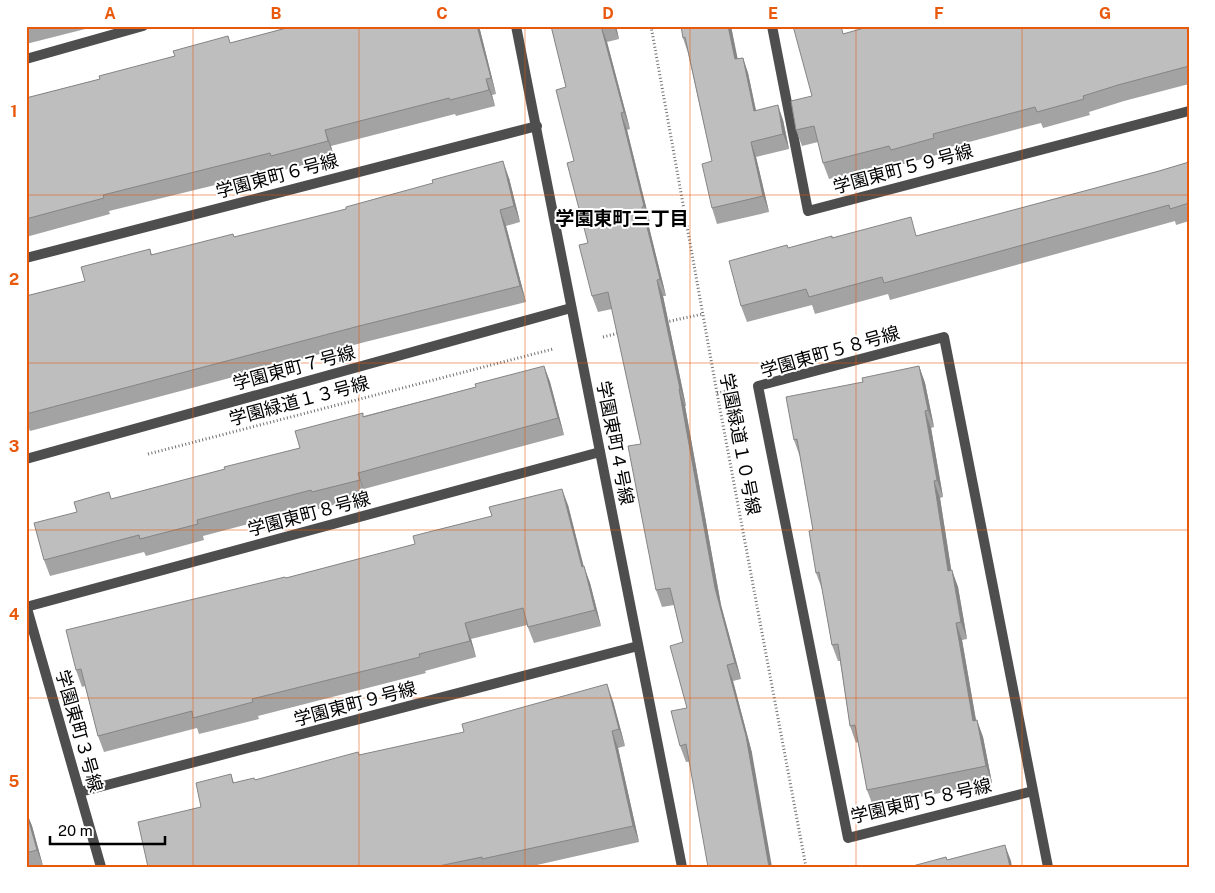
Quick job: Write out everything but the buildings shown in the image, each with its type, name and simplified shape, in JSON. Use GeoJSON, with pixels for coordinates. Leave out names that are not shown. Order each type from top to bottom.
{"type":"FeatureCollection","features":[{"type":"Feature","properties":{"kind":"street"},"geometry":{"type":"LineString","coordinates":[[26,59],[143,26]]}},
{"type":"Feature","properties":{"kind":"street","name":"学園東町４号線"},"geometry":{"type":"LineString","coordinates":[[516,26],[682,867]]}},
{"type":"Feature","properties":{"kind":"street","name":"学園東町５９号線"},"geometry":{"type":"LineString","coordinates":[[772,26],[808,211],[1189,111]]}},
{"type":"Feature","properties":{"kind":"street","name":"学園東町６号線"},"geometry":{"type":"LineString","coordinates":[[26,258],[537,126]]}},
{"type":"Feature","properties":{"kind":"street","name":"学園東町７号線"},"geometry":{"type":"LineString","coordinates":[[26,459],[571,308]]}},
{"type":"Feature","properties":{"kind":"street","name":"学園東町５８号線"},"geometry":{"type":"LineString","coordinates":[[1033,791],[848,838],[758,386],[944,337],[1048,867]]}},
{"type":"Feature","properties":{"kind":"street","name":"学園東町８号線"},"geometry":{"type":"LineString","coordinates":[[26,606],[600,452]]}},
{"type":"Feature","properties":{"kind":"street","name":"学園東町３号線"},"geometry":{"type":"LineString","coordinates":[[26,606],[101,867]]}},
{"type":"Feature","properties":{"kind":"street","name":"学園東町９号線"},"geometry":{"type":"LineString","coordinates":[[80,792],[638,646]]}},
{"type":"Feature","properties":{"kind":"path","name":"学園緑道１０号線"},"geometry":{"type":"LineString","coordinates":[[651,26],[702,314],[806,867]]}},
{"type":"Feature","properties":{"kind":"path"},"geometry":{"type":"LineString","coordinates":[[664,323],[702,314]]}},
{"type":"Feature","properties":{"kind":"path","name":"学園緑道１３号線"},"geometry":{"type":"LineString","coordinates":[[140,456],[626,331]]}},
{"type":"Feature","properties":{"kind":"district","name":"学園東町三丁目"},"geometry":{"type":"Point","coordinates":[622,218]}}]}
